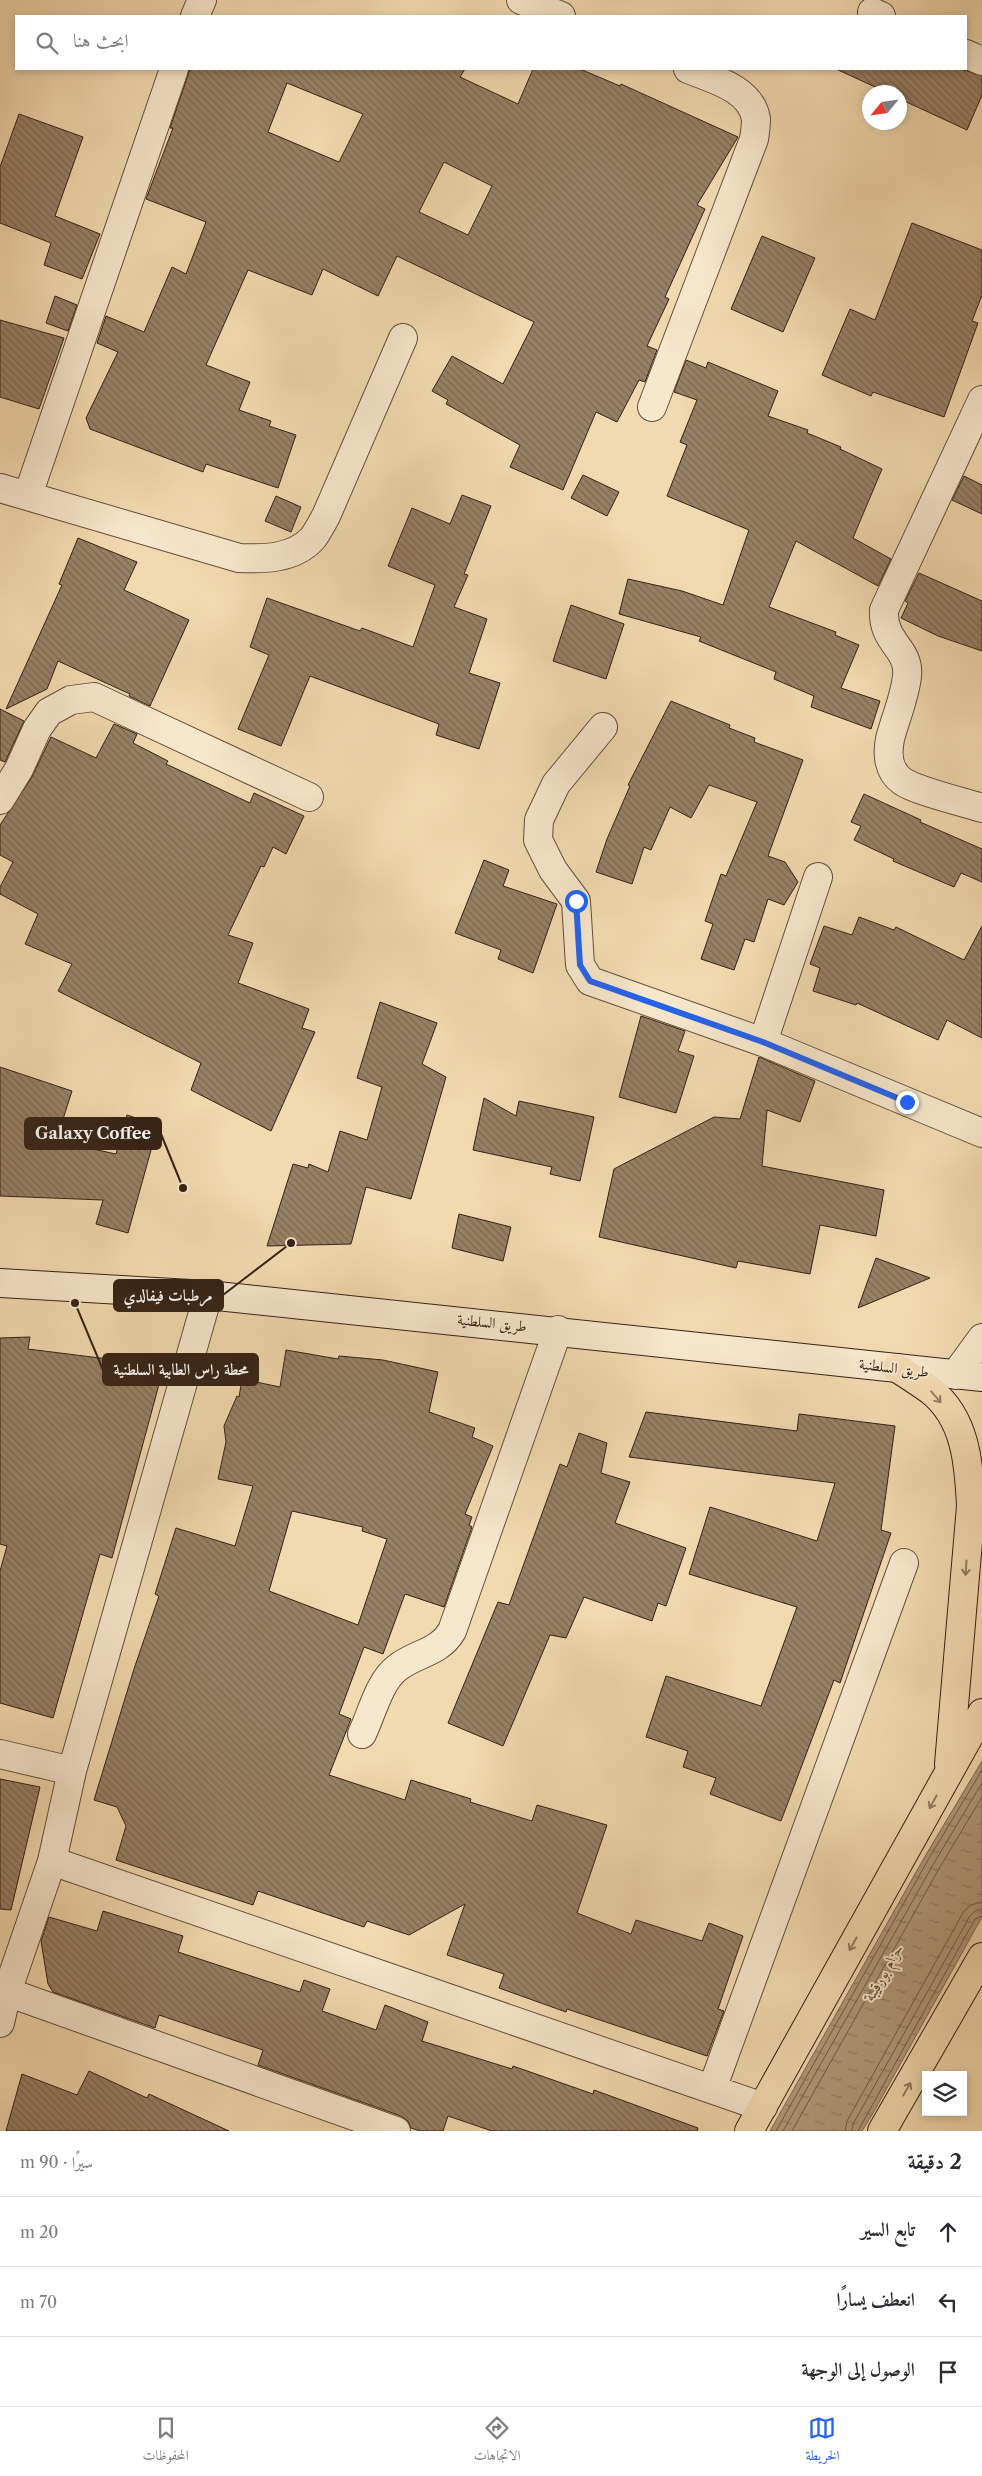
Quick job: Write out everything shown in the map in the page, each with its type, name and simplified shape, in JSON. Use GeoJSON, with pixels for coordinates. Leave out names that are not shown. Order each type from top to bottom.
{"type":"FeatureCollection","features":[{"type":"Feature","properties":{"kind":"highway"},"geometry":{"type":"LineString","coordinates":[[897,1368],[931,1391],[951,1414],[963,1440],[969,1464],[971,1506],[949,1773]]}},
{"type":"Feature","properties":{"kind":"highway"},"geometry":{"type":"LineString","coordinates":[[748,2131],[982,1714]]}},
{"type":"Feature","properties":{"kind":"highway"},"geometry":{"type":"LineString","coordinates":[[882,2131],[982,1957]]}},
{"type":"Feature","properties":{"kind":"street"},"geometry":{"type":"LineString","coordinates":[[195,15],[202,0]]}},
{"type":"Feature","properties":{"kind":"street"},"geometry":{"type":"LineString","coordinates":[[521,0],[558,15]]}},
{"type":"Feature","properties":{"kind":"street"},"geometry":{"type":"LineString","coordinates":[[967,54],[982,61]]}},
{"type":"Feature","properties":{"kind":"street"},"geometry":{"type":"LineString","coordinates":[[28,495],[174,70]]}},
{"type":"Feature","properties":{"kind":"street"},"geometry":{"type":"LineString","coordinates":[[652,407],[754,139],[756,119],[750,105],[736,90],[690,70]]}},
{"type":"Feature","properties":{"kind":"street"},"geometry":{"type":"LineString","coordinates":[[0,488],[239,558],[266,559],[292,552],[311,539],[326,516],[403,338]]}},
{"type":"Feature","properties":{"kind":"street"},"geometry":{"type":"LineString","coordinates":[[982,400],[884,610],[883,624],[888,636],[901,651],[906,662],[908,675],[890,741],[888,756],[892,770],[902,781],[982,808]]}},
{"type":"Feature","properties":{"kind":"street"},"geometry":{"type":"LineString","coordinates":[[0,800],[19,768],[37,729],[49,712],[71,700],[94,697],[309,797]]}},
{"type":"Feature","properties":{"kind":"street"},"geometry":{"type":"LineString","coordinates":[[603,727],[556,784],[539,820],[538,840],[552,870],[576,901],[580,965],[590,981],[763,1042],[982,1133]]}},
{"type":"Feature","properties":{"kind":"street"},"geometry":{"type":"LineString","coordinates":[[763,1042],[818,877]]}},
{"type":"Feature","properties":{"kind":"street","name":"طريق السلطنية"},"geometry":{"type":"LineString","coordinates":[[0,1283],[208,1295],[558,1330],[955,1375],[982,1376]]}},
{"type":"Feature","properties":{"kind":"street"},"geometry":{"type":"LineString","coordinates":[[0,2023],[7,1992],[52,1861],[72,1771],[208,1295]]}},
{"type":"Feature","properties":{"kind":"street"},"geometry":{"type":"LineString","coordinates":[[362,1734],[386,1682],[396,1669],[434,1650],[445,1642],[452,1631],[558,1330]]}},
{"type":"Feature","properties":{"kind":"street"},"geometry":{"type":"LineString","coordinates":[[955,1375],[982,1338]]}},
{"type":"Feature","properties":{"kind":"street"},"geometry":{"type":"LineString","coordinates":[[712,2089],[904,1563]]}},
{"type":"Feature","properties":{"kind":"street"},"geometry":{"type":"LineString","coordinates":[[0,1754],[72,1771]]}},
{"type":"Feature","properties":{"kind":"street"},"geometry":{"type":"LineString","coordinates":[[52,1861],[763,2107]]}},
{"type":"Feature","properties":{"kind":"street"},"geometry":{"type":"LineString","coordinates":[[7,1992],[396,2131]]}},
{"type":"Feature","properties":{"kind":"water","name":"حزام بورقيبة"},"geometry":{"type":"Polygon","coordinates":[[[982,1761],[982,1917],[872,2115],[862,2131],[770,2131],[924,1858],[982,1761]]]}},
{"type":"Feature","properties":{"kind":"building"},"geometry":{"type":"Polygon","coordinates":[[[190,70],[464,70],[460,77],[518,104],[533,70],[582,70],[620,86],[621,84],[738,137],[697,205],[705,209],[665,297],[669,299],[647,346],[657,350],[645,382],[639,380],[617,422],[596,412],[563,490],[510,467],[520,445],[446,404],[448,400],[432,391],[452,356],[503,384],[534,322],[397,256],[378,296],[323,269],[312,295],[248,270],[206,365],[250,382],[239,410],[271,421],[269,426],[296,435],[278,488],[206,464],[203,472],[90,429],[86,418],[118,352],[97,343],[106,316],[144,332],[172,267],[186,274],[206,222],[146,199],[173,128],[170,128],[190,70]],[[287,83],[268,132],[339,162],[363,114],[287,83]],[[444,162],[419,212],[468,235],[492,186],[444,162]]]}},
{"type":"Feature","properties":{"kind":"building"},"geometry":{"type":"Polygon","coordinates":[[[838,70],[964,70],[982,76],[982,95],[967,130],[907,102],[907,85],[871,85],[838,70]]]}},
{"type":"Feature","properties":{"kind":"building"},"geometry":{"type":"Polygon","coordinates":[[[19,114],[83,137],[55,216],[100,234],[82,279],[44,265],[51,243],[0,223],[0,167],[19,114]]]}},
{"type":"Feature","properties":{"kind":"building"},"geometry":{"type":"Polygon","coordinates":[[[912,223],[982,250],[982,295],[972,321],[978,323],[944,417],[873,392],[871,396],[822,375],[850,309],[875,320],[912,223]]]}},
{"type":"Feature","properties":{"kind":"building"},"geometry":{"type":"Polygon","coordinates":[[[762,236],[815,258],[783,332],[731,309],[762,236]]]}},
{"type":"Feature","properties":{"kind":"building"},"geometry":{"type":"Polygon","coordinates":[[[55,296],[77,305],[68,331],[46,323],[55,296]]]}},
{"type":"Feature","properties":{"kind":"building"},"geometry":{"type":"Polygon","coordinates":[[[0,320],[64,338],[39,409],[0,397],[0,320]]]}},
{"type":"Feature","properties":{"kind":"building"},"geometry":{"type":"Polygon","coordinates":[[[686,360],[706,368],[708,362],[778,391],[768,416],[808,430],[807,433],[841,447],[840,449],[882,469],[853,538],[891,559],[878,586],[796,541],[769,607],[836,632],[835,635],[859,645],[841,688],[880,701],[871,729],[811,707],[814,696],[774,679],[776,672],[699,641],[701,637],[619,614],[628,579],[682,591],[723,605],[749,530],[667,496],[687,445],[680,442],[697,400],[674,392],[686,360]]]}},
{"type":"Feature","properties":{"kind":"building"},"geometry":{"type":"Polygon","coordinates":[[[583,475],[619,492],[607,516],[571,498],[583,475]]]}},
{"type":"Feature","properties":{"kind":"building"},"geometry":{"type":"Polygon","coordinates":[[[964,476],[982,485],[982,514],[952,500],[964,476]]]}},
{"type":"Feature","properties":{"kind":"building"},"geometry":{"type":"Polygon","coordinates":[[[462,495],[491,506],[464,574],[468,575],[454,607],[487,619],[469,673],[500,683],[479,749],[436,735],[439,724],[310,676],[281,746],[238,729],[269,655],[250,647],[267,598],[360,631],[362,628],[413,647],[435,585],[388,566],[412,508],[450,524],[462,495]]]}},
{"type":"Feature","properties":{"kind":"building"},"geometry":{"type":"Polygon","coordinates":[[[276,496],[301,507],[291,532],[265,521],[276,496]]]}},
{"type":"Feature","properties":{"kind":"building"},"geometry":{"type":"Polygon","coordinates":[[[78,538],[137,562],[124,590],[189,620],[150,706],[129,696],[130,694],[58,661],[47,689],[6,709],[62,585],[59,584],[78,538]]]}},
{"type":"Feature","properties":{"kind":"building"},"geometry":{"type":"Polygon","coordinates":[[[919,573],[982,601],[982,651],[938,636],[901,618],[908,603],[905,601],[919,573]]]}},
{"type":"Feature","properties":{"kind":"building"},"geometry":{"type":"Polygon","coordinates":[[[571,605],[624,624],[606,679],[553,661],[571,605]]]}},
{"type":"Feature","properties":{"kind":"building"},"geometry":{"type":"Polygon","coordinates":[[[671,701],[730,725],[729,728],[755,738],[754,742],[803,760],[768,856],[785,862],[798,882],[784,905],[768,899],[754,942],[745,939],[734,970],[701,959],[713,924],[705,921],[721,874],[726,876],[757,802],[709,785],[691,818],[670,807],[651,850],[644,847],[632,884],[596,872],[607,839],[630,786],[628,785],[671,701]]]}},
{"type":"Feature","properties":{"kind":"building"},"geometry":{"type":"Polygon","coordinates":[[[0,709],[24,721],[5,762],[0,760],[0,709]]]}},
{"type":"Feature","properties":{"kind":"building"},"geometry":{"type":"Polygon","coordinates":[[[114,724],[137,734],[133,743],[168,761],[166,764],[250,803],[254,793],[304,816],[286,854],[273,847],[264,867],[261,866],[228,935],[253,943],[238,983],[309,1009],[302,1028],[315,1032],[271,1131],[191,1090],[201,1063],[58,991],[72,964],[25,944],[38,914],[0,894],[0,887],[13,862],[0,855],[0,825],[32,777],[51,737],[96,758],[114,724]]]}},
{"type":"Feature","properties":{"kind":"building"},"geometry":{"type":"Polygon","coordinates":[[[864,794],[921,820],[920,822],[982,849],[982,882],[961,873],[954,887],[893,861],[894,859],[854,840],[861,826],[851,822],[864,794]]]}},
{"type":"Feature","properties":{"kind":"building"},"geometry":{"type":"Polygon","coordinates":[[[484,860],[509,870],[503,886],[557,904],[533,973],[498,959],[501,950],[455,933],[484,860]]]}},
{"type":"Feature","properties":{"kind":"building"},"geometry":{"type":"Polygon","coordinates":[[[859,917],[894,930],[896,927],[964,960],[982,926],[982,1038],[947,1020],[938,1040],[857,1003],[856,1005],[813,991],[820,968],[810,964],[824,926],[852,935],[859,917]]]}},
{"type":"Feature","properties":{"kind":"building"},"geometry":{"type":"Polygon","coordinates":[[[380,1002],[437,1023],[422,1064],[446,1077],[411,1199],[366,1187],[351,1244],[267,1246],[293,1164],[308,1168],[309,1164],[328,1172],[340,1131],[367,1140],[382,1087],[357,1078],[380,1002]]]}},
{"type":"Feature","properties":{"kind":"building"},"geometry":{"type":"Polygon","coordinates":[[[641,1016],[685,1031],[678,1051],[694,1056],[676,1113],[619,1097],[641,1016]]]}},
{"type":"Feature","properties":{"kind":"building"},"geometry":{"type":"Polygon","coordinates":[[[759,1057],[815,1081],[800,1122],[767,1110],[762,1166],[884,1190],[876,1236],[820,1225],[810,1274],[738,1261],[736,1268],[599,1237],[614,1169],[714,1117],[740,1119],[759,1057]]]}},
{"type":"Feature","properties":{"kind":"building"},"geometry":{"type":"Polygon","coordinates":[[[0,1067],[72,1091],[56,1141],[116,1154],[127,1115],[158,1125],[128,1233],[96,1224],[103,1200],[0,1196],[0,1067]]]}},
{"type":"Feature","properties":{"kind":"building"},"geometry":{"type":"Polygon","coordinates":[[[484,1098],[516,1116],[519,1101],[594,1117],[580,1181],[550,1174],[552,1167],[473,1150],[484,1098]]]}},
{"type":"Feature","properties":{"kind":"building"},"geometry":{"type":"Polygon","coordinates":[[[459,1214],[511,1227],[503,1261],[452,1248],[459,1214]]]}},
{"type":"Feature","properties":{"kind":"building"},"geometry":{"type":"Polygon","coordinates":[[[876,1258],[930,1278],[858,1308],[876,1258]]]}},
{"type":"Feature","properties":{"kind":"building"},"geometry":{"type":"Polygon","coordinates":[[[30,1337],[28,1349],[164,1366],[112,1558],[100,1554],[53,1718],[0,1703],[0,1571],[7,1546],[0,1544],[0,1338],[30,1337]]]}},
{"type":"Feature","properties":{"kind":"building"},"geometry":{"type":"Polygon","coordinates":[[[286,1350],[338,1359],[339,1356],[383,1360],[438,1372],[429,1412],[475,1428],[472,1437],[493,1446],[465,1514],[472,1517],[469,1525],[472,1527],[444,1607],[405,1594],[383,1654],[364,1647],[339,1714],[351,1719],[329,1775],[405,1800],[411,1780],[471,1799],[470,1802],[532,1821],[537,1805],[607,1825],[577,1913],[631,1934],[636,1920],[702,1941],[709,1923],[743,1936],[718,2009],[724,2011],[707,2056],[567,2009],[566,2012],[499,1988],[504,1974],[447,1955],[465,1904],[409,1935],[367,1921],[364,1927],[258,1891],[253,1905],[116,1860],[126,1826],[117,1807],[94,1800],[134,1669],[159,1596],[155,1594],[176,1528],[235,1546],[253,1486],[218,1479],[226,1442],[224,1426],[237,1396],[239,1397],[242,1379],[280,1387],[286,1350]],[[292,1511],[269,1591],[358,1625],[387,1539],[362,1531],[363,1527],[292,1511]]]}},
{"type":"Feature","properties":{"kind":"building"},"geometry":{"type":"Polygon","coordinates":[[[646,1412],[797,1431],[799,1414],[895,1426],[881,1530],[891,1533],[840,1683],[834,1680],[781,1821],[710,1794],[716,1778],[683,1767],[688,1751],[646,1737],[666,1676],[761,1706],[797,1607],[689,1574],[710,1507],[817,1541],[835,1483],[629,1457],[646,1412]]]}},
{"type":"Feature","properties":{"kind":"building"},"geometry":{"type":"Polygon","coordinates":[[[579,1433],[607,1443],[601,1473],[630,1482],[615,1523],[686,1548],[666,1606],[658,1603],[652,1621],[584,1597],[566,1638],[550,1635],[503,1746],[448,1723],[498,1602],[509,1605],[560,1464],[567,1467],[579,1433]]]}},
{"type":"Feature","properties":{"kind":"building"},"geometry":{"type":"Polygon","coordinates":[[[0,1779],[40,1787],[11,1910],[0,1909],[0,1779]]]}},
{"type":"Feature","properties":{"kind":"building"},"geometry":{"type":"Polygon","coordinates":[[[103,1911],[183,1936],[178,1952],[300,1992],[304,1980],[330,1989],[322,2011],[376,2030],[385,2005],[428,2022],[422,2041],[512,2069],[513,2066],[593,2094],[594,2090],[698,2128],[697,2131],[492,2131],[448,2116],[443,2131],[420,2131],[411,2128],[408,2121],[401,2116],[258,2065],[263,2050],[159,2015],[155,2028],[53,1992],[48,1984],[41,1941],[49,1917],[97,1931],[103,1911]]]}},
{"type":"Feature","properties":{"kind":"building"},"geometry":{"type":"Polygon","coordinates":[[[89,2071],[147,2098],[149,2094],[229,2131],[6,2131],[22,2074],[77,2095],[89,2071]]]}},
{"type":"Feature","properties":{"kind":"place","name":"Galaxy Coffee"},"geometry":{"type":"Point","coordinates":[183,1188]}},
{"type":"Feature","properties":{"kind":"place","name":"مرطبات فيفالدي"},"geometry":{"type":"Point","coordinates":[291,1243]}},
{"type":"Feature","properties":{"kind":"place","name":"محطة راس الطابية السلطنية"},"geometry":{"type":"Point","coordinates":[75,1303]}},
{"type":"Feature","properties":{"kind":"route"},"geometry":{"type":"LineString","coordinates":[[576,901],[580,965],[590,981],[763,1042],[907,1102]]}}]}
